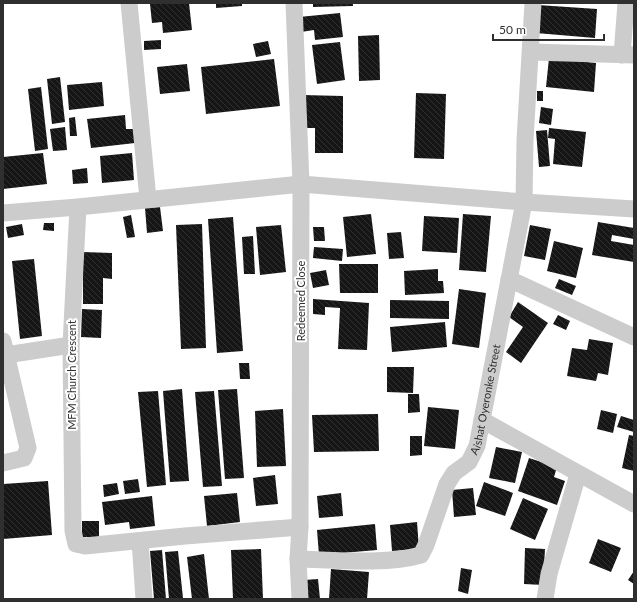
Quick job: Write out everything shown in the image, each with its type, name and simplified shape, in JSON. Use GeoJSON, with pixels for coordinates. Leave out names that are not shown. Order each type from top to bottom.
{"type":"FeatureCollection","features":[{"type":"Feature","properties":{"kind":"street"},"geometry":{"type":"LineString","coordinates":[[129,3],[148,199]]}},
{"type":"Feature","properties":{"kind":"street","name":"Redeemed Close"},"geometry":{"type":"LineString","coordinates":[[294,3],[301,184],[300,528],[298,559],[300,599]]}},
{"type":"Feature","properties":{"kind":"street","name":"Aishat Oyeronke Street"},"geometry":{"type":"LineString","coordinates":[[298,559],[358,561],[408,559],[421,555],[426,545],[447,484],[454,473],[469,462],[477,446],[524,202],[533,3]]}},
{"type":"Feature","properties":{"kind":"street"},"geometry":{"type":"LineString","coordinates":[[531,52],[628,55],[626,3]]}},
{"type":"Feature","properties":{"kind":"street"},"geometry":{"type":"LineString","coordinates":[[3,213],[78,207],[301,184],[524,202],[634,209]]}},
{"type":"Feature","properties":{"kind":"street","name":"MFM Church Crescent"},"geometry":{"type":"LineString","coordinates":[[78,207],[71,345],[73,531],[76,544],[85,546],[140,541]]}},
{"type":"Feature","properties":{"kind":"street"},"geometry":{"type":"LineString","coordinates":[[509,279],[634,337]]}},
{"type":"Feature","properties":{"kind":"street"},"geometry":{"type":"LineString","coordinates":[[3,463],[24,458],[28,448],[4,348],[71,345]]}},
{"type":"Feature","properties":{"kind":"street"},"geometry":{"type":"LineString","coordinates":[[482,420],[634,504]]}},
{"type":"Feature","properties":{"kind":"street"},"geometry":{"type":"LineString","coordinates":[[545,599],[549,574],[578,474]]}},
{"type":"Feature","properties":{"kind":"street"},"geometry":{"type":"LineString","coordinates":[[144,599],[140,541],[185,536],[300,528]]}},
{"type":"Feature","properties":{"kind":"building"},"geometry":{"type":"Polygon","coordinates":[[[189,3],[192,30],[163,33],[162,22],[152,23],[150,4],[189,3]]]}},
{"type":"Feature","properties":{"kind":"building"},"geometry":{"type":"Polygon","coordinates":[[[216,3],[242,3],[242,6],[216,8],[216,3]]]}},
{"type":"Feature","properties":{"kind":"building"},"geometry":{"type":"Polygon","coordinates":[[[313,3],[353,3],[353,6],[313,7],[313,3]]]}},
{"type":"Feature","properties":{"kind":"building"},"geometry":{"type":"Polygon","coordinates":[[[538,5],[597,9],[595,38],[536,33],[538,5]]]}},
{"type":"Feature","properties":{"kind":"building"},"geometry":{"type":"Polygon","coordinates":[[[340,13],[343,37],[315,40],[314,30],[301,32],[299,17],[340,13]]]}},
{"type":"Feature","properties":{"kind":"building"},"geometry":{"type":"Polygon","coordinates":[[[379,35],[380,80],[359,81],[358,36],[379,35]]]}},
{"type":"Feature","properties":{"kind":"building"},"geometry":{"type":"Polygon","coordinates":[[[161,40],[161,49],[144,50],[144,41],[161,40]]]}},
{"type":"Feature","properties":{"kind":"building"},"geometry":{"type":"Polygon","coordinates":[[[268,41],[271,54],[256,57],[253,44],[268,41]]]}},
{"type":"Feature","properties":{"kind":"building"},"geometry":{"type":"Polygon","coordinates":[[[340,42],[345,80],[317,84],[312,45],[340,42]]]}},
{"type":"Feature","properties":{"kind":"building"},"geometry":{"type":"Polygon","coordinates":[[[549,58],[596,63],[594,92],[546,87],[549,58]]]}},
{"type":"Feature","properties":{"kind":"building"},"geometry":{"type":"Polygon","coordinates":[[[274,59],[280,106],[206,114],[201,67],[274,59]]]}},
{"type":"Feature","properties":{"kind":"building"},"geometry":{"type":"Polygon","coordinates":[[[187,64],[190,91],[160,94],[157,67],[187,64]]]}},
{"type":"Feature","properties":{"kind":"building"},"geometry":{"type":"Polygon","coordinates":[[[60,77],[65,122],[52,124],[47,79],[60,77]]]}},
{"type":"Feature","properties":{"kind":"building"},"geometry":{"type":"Polygon","coordinates":[[[102,82],[104,106],[69,110],[67,85],[102,82]]]}},
{"type":"Feature","properties":{"kind":"building"},"geometry":{"type":"Polygon","coordinates":[[[41,87],[48,149],[35,151],[28,89],[41,87]]]}},
{"type":"Feature","properties":{"kind":"building"},"geometry":{"type":"Polygon","coordinates":[[[537,91],[543,91],[543,101],[537,101],[537,91]]]}},
{"type":"Feature","properties":{"kind":"building"},"geometry":{"type":"Polygon","coordinates":[[[416,93],[446,94],[444,159],[414,158],[416,93]]]}},
{"type":"Feature","properties":{"kind":"building"},"geometry":{"type":"Polygon","coordinates":[[[302,95],[343,96],[343,153],[315,153],[315,128],[302,128],[302,95]]]}},
{"type":"Feature","properties":{"kind":"building"},"geometry":{"type":"Polygon","coordinates":[[[541,107],[553,109],[551,125],[539,123],[541,107]]]}},
{"type":"Feature","properties":{"kind":"building"},"geometry":{"type":"Polygon","coordinates":[[[125,115],[126,129],[133,129],[135,143],[91,148],[87,119],[125,115]]]}},
{"type":"Feature","properties":{"kind":"building"},"geometry":{"type":"Polygon","coordinates":[[[75,117],[77,136],[70,136],[69,118],[75,117]]]}},
{"type":"Feature","properties":{"kind":"building"},"geometry":{"type":"Polygon","coordinates":[[[65,127],[67,150],[53,151],[50,129],[65,127]]]}},
{"type":"Feature","properties":{"kind":"building"},"geometry":{"type":"Polygon","coordinates":[[[549,128],[586,132],[582,167],[553,164],[555,139],[548,138],[549,128]]]}},
{"type":"Feature","properties":{"kind":"building"},"geometry":{"type":"Polygon","coordinates":[[[547,130],[550,166],[539,167],[536,131],[547,130]]]}},
{"type":"Feature","properties":{"kind":"building"},"geometry":{"type":"Polygon","coordinates":[[[43,153],[47,184],[3,189],[3,157],[43,153]]]}},
{"type":"Feature","properties":{"kind":"building"},"geometry":{"type":"Polygon","coordinates":[[[132,153],[134,180],[102,183],[100,156],[132,153]]]}},
{"type":"Feature","properties":{"kind":"building"},"geometry":{"type":"Polygon","coordinates":[[[87,168],[88,183],[73,184],[72,170],[87,168]]]}},
{"type":"Feature","properties":{"kind":"building"},"geometry":{"type":"Polygon","coordinates":[[[160,207],[163,231],[147,233],[145,208],[160,207]]]}},
{"type":"Feature","properties":{"kind":"building"},"geometry":{"type":"Polygon","coordinates":[[[371,214],[376,254],[347,257],[343,217],[371,214]]]}},
{"type":"Feature","properties":{"kind":"building"},"geometry":{"type":"Polygon","coordinates":[[[463,214],[491,216],[486,272],[459,270],[463,214]]]}},
{"type":"Feature","properties":{"kind":"building"},"geometry":{"type":"Polygon","coordinates":[[[131,215],[135,237],[127,238],[123,217],[131,215]]]}},
{"type":"Feature","properties":{"kind":"building"},"geometry":{"type":"Polygon","coordinates":[[[424,216],[459,218],[457,253],[422,251],[424,216]]]}},
{"type":"Feature","properties":{"kind":"building"},"geometry":{"type":"Polygon","coordinates":[[[233,217],[243,351],[217,353],[208,219],[233,217]]]}},
{"type":"Feature","properties":{"kind":"building"},"geometry":{"type":"Polygon","coordinates":[[[598,222],[634,228],[634,239],[612,235],[611,241],[634,245],[634,262],[592,255],[598,222]]]}},
{"type":"Feature","properties":{"kind":"building"},"geometry":{"type":"Polygon","coordinates":[[[44,223],[54,223],[54,231],[43,230],[44,223]]]}},
{"type":"Feature","properties":{"kind":"building"},"geometry":{"type":"Polygon","coordinates":[[[22,224],[24,235],[8,238],[6,227],[22,224]]]}},
{"type":"Feature","properties":{"kind":"building"},"geometry":{"type":"Polygon","coordinates":[[[202,224],[206,348],[181,349],[176,225],[202,224]]]}},
{"type":"Feature","properties":{"kind":"building"},"geometry":{"type":"Polygon","coordinates":[[[281,225],[286,272],[260,275],[256,227],[281,225]]]}},
{"type":"Feature","properties":{"kind":"building"},"geometry":{"type":"Polygon","coordinates":[[[530,225],[551,229],[545,260],[524,256],[530,225]]]}},
{"type":"Feature","properties":{"kind":"building"},"geometry":{"type":"Polygon","coordinates":[[[313,227],[324,227],[325,241],[314,241],[313,227]]]}},
{"type":"Feature","properties":{"kind":"building"},"geometry":{"type":"Polygon","coordinates":[[[401,232],[404,258],[389,259],[387,233],[401,232]]]}},
{"type":"Feature","properties":{"kind":"building"},"geometry":{"type":"Polygon","coordinates":[[[253,236],[255,274],[244,274],[242,237],[253,236]]]}},
{"type":"Feature","properties":{"kind":"building"},"geometry":{"type":"Polygon","coordinates":[[[554,241],[583,248],[576,278],[547,271],[554,241]]]}},
{"type":"Feature","properties":{"kind":"building"},"geometry":{"type":"Polygon","coordinates":[[[314,247],[343,249],[342,261],[313,258],[314,247]]]}},
{"type":"Feature","properties":{"kind":"building"},"geometry":{"type":"Polygon","coordinates":[[[83,252],[112,253],[112,279],[103,278],[103,304],[83,304],[83,252]]]}},
{"type":"Feature","properties":{"kind":"building"},"geometry":{"type":"Polygon","coordinates":[[[34,259],[42,336],[20,339],[12,261],[34,259]]]}},
{"type":"Feature","properties":{"kind":"building"},"geometry":{"type":"Polygon","coordinates":[[[339,264],[378,264],[378,293],[340,293],[339,264]]]}},
{"type":"Feature","properties":{"kind":"building"},"geometry":{"type":"Polygon","coordinates":[[[438,269],[438,281],[443,281],[444,293],[405,295],[404,271],[438,269]]]}},
{"type":"Feature","properties":{"kind":"building"},"geometry":{"type":"Polygon","coordinates":[[[326,270],[329,285],[313,288],[310,273],[326,270]]]}},
{"type":"Feature","properties":{"kind":"building"},"geometry":{"type":"Polygon","coordinates":[[[559,279],[576,286],[572,295],[555,288],[559,279]]]}},
{"type":"Feature","properties":{"kind":"building"},"geometry":{"type":"Polygon","coordinates":[[[459,289],[486,293],[479,348],[452,344],[459,289]]]}},
{"type":"Feature","properties":{"kind":"building"},"geometry":{"type":"Polygon","coordinates":[[[313,299],[369,303],[367,350],[338,349],[340,308],[325,307],[325,315],[313,314],[313,299]]]}},
{"type":"Feature","properties":{"kind":"building"},"geometry":{"type":"Polygon","coordinates":[[[390,300],[449,301],[449,319],[390,318],[390,300]]]}},
{"type":"Feature","properties":{"kind":"building"},"geometry":{"type":"Polygon","coordinates":[[[518,302],[548,323],[521,363],[506,352],[523,327],[509,317],[518,302]]]}},
{"type":"Feature","properties":{"kind":"building"},"geometry":{"type":"Polygon","coordinates":[[[82,309],[102,310],[101,338],[81,337],[82,309]]]}},
{"type":"Feature","properties":{"kind":"building"},"geometry":{"type":"Polygon","coordinates":[[[558,315],[570,321],[566,330],[553,324],[558,315]]]}},
{"type":"Feature","properties":{"kind":"building"},"geometry":{"type":"Polygon","coordinates":[[[445,322],[447,347],[392,352],[390,327],[445,322]]]}},
{"type":"Feature","properties":{"kind":"building"},"geometry":{"type":"Polygon","coordinates":[[[589,339],[613,343],[608,375],[598,373],[596,381],[567,376],[572,348],[587,350],[589,339]]]}},
{"type":"Feature","properties":{"kind":"building"},"geometry":{"type":"Polygon","coordinates":[[[239,363],[249,363],[250,379],[240,379],[239,363]]]}},
{"type":"Feature","properties":{"kind":"building"},"geometry":{"type":"Polygon","coordinates":[[[387,367],[414,367],[413,393],[387,392],[387,367]]]}},
{"type":"Feature","properties":{"kind":"building"},"geometry":{"type":"Polygon","coordinates":[[[182,389],[189,481],[170,482],[163,391],[182,389]]]}},
{"type":"Feature","properties":{"kind":"building"},"geometry":{"type":"Polygon","coordinates":[[[237,389],[244,478],[225,479],[218,390],[237,389]]]}},
{"type":"Feature","properties":{"kind":"building"},"geometry":{"type":"Polygon","coordinates":[[[158,391],[166,485],[147,487],[138,392],[158,391]]]}},
{"type":"Feature","properties":{"kind":"building"},"geometry":{"type":"Polygon","coordinates":[[[214,391],[222,486],[203,487],[195,392],[214,391]]]}},
{"type":"Feature","properties":{"kind":"building"},"geometry":{"type":"Polygon","coordinates":[[[408,394],[419,394],[420,412],[408,413],[408,394]]]}},
{"type":"Feature","properties":{"kind":"building"},"geometry":{"type":"Polygon","coordinates":[[[428,407],[459,410],[455,449],[424,446],[428,407]]]}},
{"type":"Feature","properties":{"kind":"building"},"geometry":{"type":"Polygon","coordinates":[[[283,409],[286,466],[257,467],[255,411],[283,409]]]}},
{"type":"Feature","properties":{"kind":"building"},"geometry":{"type":"Polygon","coordinates":[[[601,410],[617,414],[613,433],[597,429],[601,410]]]}},
{"type":"Feature","properties":{"kind":"building"},"geometry":{"type":"Polygon","coordinates":[[[378,414],[379,451],[314,452],[312,415],[378,414]]]}},
{"type":"Feature","properties":{"kind":"building"},"geometry":{"type":"Polygon","coordinates":[[[621,416],[634,420],[634,432],[617,427],[621,416]]]}},
{"type":"Feature","properties":{"kind":"building"},"geometry":{"type":"Polygon","coordinates":[[[629,435],[634,436],[634,471],[622,468],[629,435]]]}},
{"type":"Feature","properties":{"kind":"building"},"geometry":{"type":"Polygon","coordinates":[[[410,436],[422,436],[422,455],[410,456],[410,436]]]}},
{"type":"Feature","properties":{"kind":"building"},"geometry":{"type":"Polygon","coordinates":[[[496,447],[522,452],[515,483],[489,478],[496,447]]]}},
{"type":"Feature","properties":{"kind":"building"},"geometry":{"type":"Polygon","coordinates":[[[529,458],[557,467],[554,477],[565,481],[557,505],[518,491],[529,458]]]}},
{"type":"Feature","properties":{"kind":"building"},"geometry":{"type":"Polygon","coordinates":[[[275,475],[278,504],[256,506],[253,478],[275,475]]]}},
{"type":"Feature","properties":{"kind":"building"},"geometry":{"type":"Polygon","coordinates":[[[138,479],[140,492],[125,494],[123,481],[138,479]]]}},
{"type":"Feature","properties":{"kind":"building"},"geometry":{"type":"Polygon","coordinates":[[[48,481],[52,535],[3,539],[3,484],[48,481]]]}},
{"type":"Feature","properties":{"kind":"building"},"geometry":{"type":"Polygon","coordinates":[[[484,482],[513,493],[505,516],[476,506],[484,482]]]}},
{"type":"Feature","properties":{"kind":"building"},"geometry":{"type":"Polygon","coordinates":[[[117,483],[119,494],[104,497],[103,485],[117,483]]]}},
{"type":"Feature","properties":{"kind":"building"},"geometry":{"type":"Polygon","coordinates":[[[473,488],[476,515],[454,517],[452,490],[473,488]]]}},
{"type":"Feature","properties":{"kind":"building"},"geometry":{"type":"Polygon","coordinates":[[[237,493],[240,522],[207,526],[204,496],[237,493]]]}},
{"type":"Feature","properties":{"kind":"building"},"geometry":{"type":"Polygon","coordinates":[[[341,493],[343,516],[319,518],[317,496],[341,493]]]}},
{"type":"Feature","properties":{"kind":"building"},"geometry":{"type":"Polygon","coordinates":[[[152,496],[155,526],[130,529],[129,522],[105,525],[102,502],[152,496]]]}},
{"type":"Feature","properties":{"kind":"building"},"geometry":{"type":"Polygon","coordinates":[[[523,498],[548,509],[535,540],[510,529],[523,498]]]}},
{"type":"Feature","properties":{"kind":"building"},"geometry":{"type":"Polygon","coordinates":[[[82,521],[99,521],[99,537],[82,537],[82,521]]]}},
{"type":"Feature","properties":{"kind":"building"},"geometry":{"type":"Polygon","coordinates":[[[417,522],[419,549],[392,551],[390,525],[417,522]]]}},
{"type":"Feature","properties":{"kind":"building"},"geometry":{"type":"Polygon","coordinates":[[[375,524],[377,550],[319,555],[317,530],[375,524]]]}},
{"type":"Feature","properties":{"kind":"building"},"geometry":{"type":"Polygon","coordinates":[[[598,539],[621,548],[611,572],[589,563],[598,539]]]}},
{"type":"Feature","properties":{"kind":"building"},"geometry":{"type":"Polygon","coordinates":[[[525,548],[545,549],[543,585],[524,584],[525,548]]]}},
{"type":"Feature","properties":{"kind":"building"},"geometry":{"type":"Polygon","coordinates":[[[261,549],[263,599],[233,599],[231,550],[261,549]]]}},
{"type":"Feature","properties":{"kind":"building"},"geometry":{"type":"Polygon","coordinates":[[[162,550],[166,599],[154,599],[150,551],[162,550]]]}},
{"type":"Feature","properties":{"kind":"building"},"geometry":{"type":"Polygon","coordinates":[[[178,551],[183,598],[169,599],[165,552],[178,551]]]}},
{"type":"Feature","properties":{"kind":"building"},"geometry":{"type":"Polygon","coordinates":[[[204,554],[209,599],[192,599],[187,557],[204,554]]]}},
{"type":"Feature","properties":{"kind":"building"},"geometry":{"type":"Polygon","coordinates":[[[461,568],[472,570],[468,594],[458,591],[461,568]]]}},
{"type":"Feature","properties":{"kind":"building"},"geometry":{"type":"Polygon","coordinates":[[[331,569],[369,572],[367,599],[329,599],[331,569]]]}},
{"type":"Feature","properties":{"kind":"building"},"geometry":{"type":"Polygon","coordinates":[[[634,571],[634,584],[628,580],[634,571]]]}},
{"type":"Feature","properties":{"kind":"building"},"geometry":{"type":"Polygon","coordinates":[[[318,579],[320,599],[306,599],[304,580],[318,579]]]}}]}
